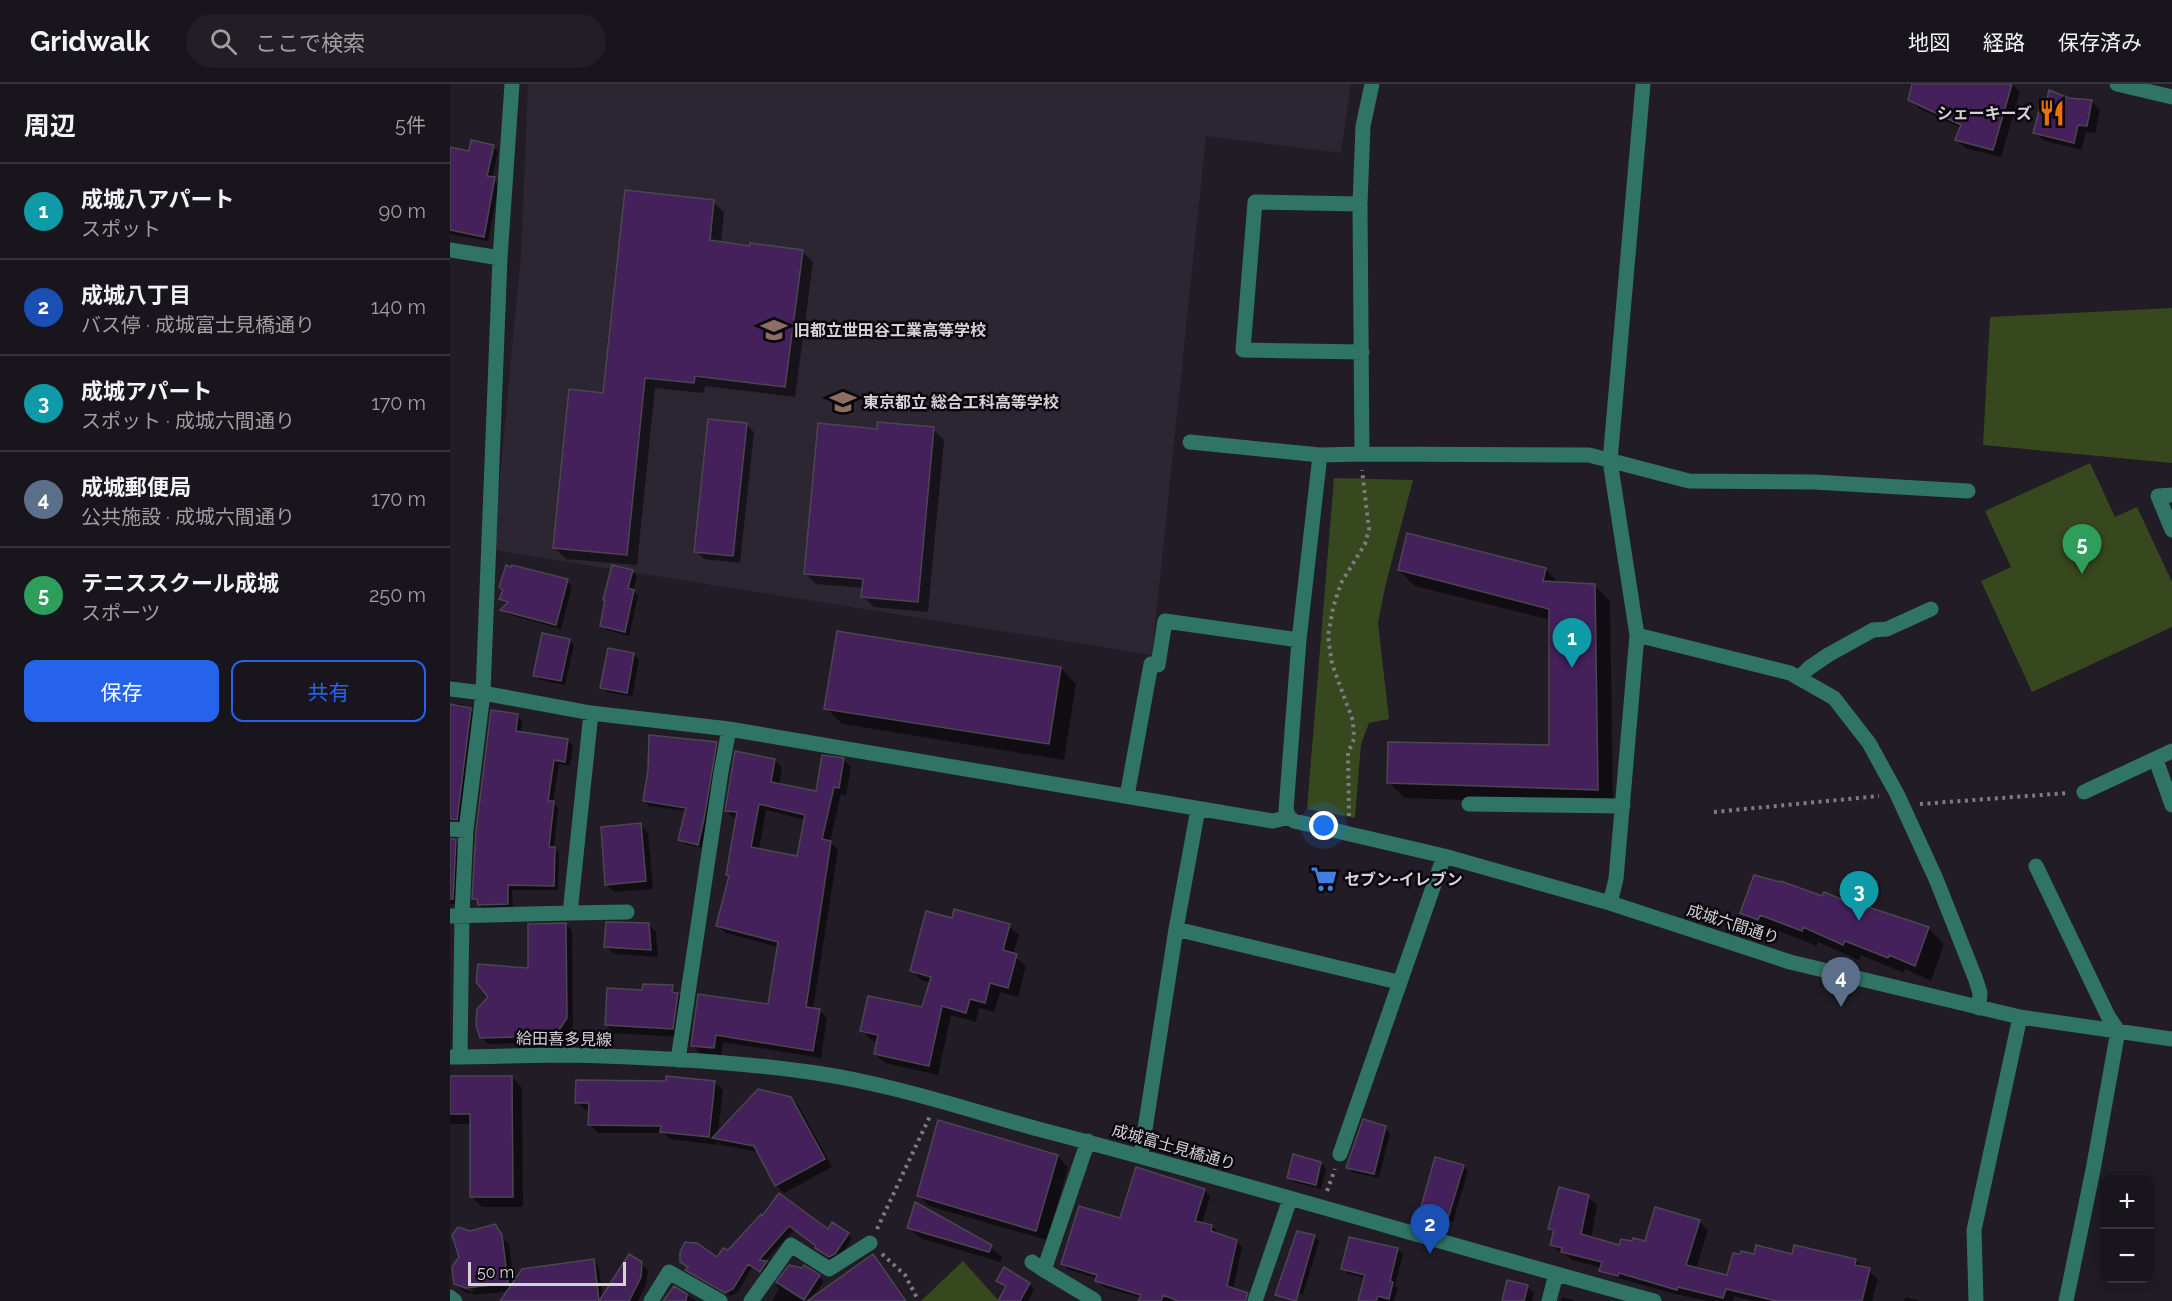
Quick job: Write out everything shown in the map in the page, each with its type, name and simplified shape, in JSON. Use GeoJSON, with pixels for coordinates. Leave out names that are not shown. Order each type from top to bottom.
{"type":"FeatureCollection","features":[{"type":"Feature","properties":{"kind":"street"},"geometry":{"type":"LineString","coordinates":[[455,1057],[456,915],[483,693],[500,258],[512,84]]}},
{"type":"Feature","properties":{"kind":"street"},"geometry":{"type":"LineString","coordinates":[[1362,461],[1360,204],[1363,126],[1372,84]]}},
{"type":"Feature","properties":{"kind":"street"},"geometry":{"type":"LineString","coordinates":[[1610,903],[1616,879],[1637,635],[1610,461],[1643,84]]}},
{"type":"Feature","properties":{"kind":"street"},"geometry":{"type":"LineString","coordinates":[[2128,85],[2172,97]]}},
{"type":"Feature","properties":{"kind":"street"},"geometry":{"type":"LineString","coordinates":[[1360,204],[1255,202],[1243,350],[1362,352]]}},
{"type":"Feature","properties":{"kind":"street"},"geometry":{"type":"LineString","coordinates":[[450,250],[500,258]]}},
{"type":"Feature","properties":{"kind":"street"},"geometry":{"type":"LineString","coordinates":[[1190,441],[1362,461],[1589,455],[1689,481],[1814,482],[1968,491]]}},
{"type":"Feature","properties":{"kind":"street"},"geometry":{"type":"LineString","coordinates":[[450,689],[591,713],[729,729],[1273,821],[1289,817],[1286,810],[1299,640],[1320,455]]}},
{"type":"Feature","properties":{"kind":"street"},"geometry":{"type":"LineString","coordinates":[[2172,495],[2158,496],[2172,530]]}},
{"type":"Feature","properties":{"kind":"street"},"geometry":{"type":"LineString","coordinates":[[1799,678],[1828,655],[1873,630],[1887,629],[1931,609]]}},
{"type":"Feature","properties":{"kind":"street"},"geometry":{"type":"LineString","coordinates":[[1127,796],[1151,664],[1158,665],[1165,621],[1299,640]]}},
{"type":"Feature","properties":{"kind":"street"},"geometry":{"type":"LineString","coordinates":[[1637,635],[1790,673],[1834,698],[1869,743],[1897,794],[1936,879],[1976,980],[1980,993],[1980,1008]]}},
{"type":"Feature","properties":{"kind":"street"},"geometry":{"type":"LineString","coordinates":[[570,913],[591,713]]}},
{"type":"Feature","properties":{"kind":"street"},"geometry":{"type":"LineString","coordinates":[[678,1060],[729,729]]}},
{"type":"Feature","properties":{"kind":"street"},"geometry":{"type":"LineString","coordinates":[[2084,792],[2172,751]]}},
{"type":"Feature","properties":{"kind":"street"},"geometry":{"type":"LineString","coordinates":[[2156,760],[2172,805]]}},
{"type":"Feature","properties":{"kind":"street"},"geometry":{"type":"LineString","coordinates":[[1469,804],[1623,806]]}},
{"type":"Feature","properties":{"kind":"street"},"geometry":{"type":"LineString","coordinates":[[1141,1155],[1176,929],[1198,809]]}},
{"type":"Feature","properties":{"kind":"street","name":"成城六間通り"},"geometry":{"type":"LineString","coordinates":[[1289,817],[1294,821],[1444,856],[1610,903],[1790,962],[2020,1017],[2172,1039]]}},
{"type":"Feature","properties":{"kind":"street"},"geometry":{"type":"LineString","coordinates":[[450,829],[466,830]]}},
{"type":"Feature","properties":{"kind":"street"},"geometry":{"type":"LineString","coordinates":[[1340,1154],[1398,982],[1444,856]]}},
{"type":"Feature","properties":{"kind":"street"},"geometry":{"type":"LineString","coordinates":[[2037,867],[2108,1016],[2118,1031],[2066,1301]]}},
{"type":"Feature","properties":{"kind":"street"},"geometry":{"type":"LineString","coordinates":[[456,915],[627,912]]}},
{"type":"Feature","properties":{"kind":"street"},"geometry":{"type":"LineString","coordinates":[[1176,929],[1398,982]]}},
{"type":"Feature","properties":{"kind":"street"},"geometry":{"type":"LineString","coordinates":[[1976,1301],[1974,1230],[2020,1017]]}},
{"type":"Feature","properties":{"kind":"street","name":"給田喜多見線"},"geometry":{"type":"LineString","coordinates":[[455,1057],[567,1055],[678,1060]]}},
{"type":"Feature","properties":{"kind":"street","name":"成城富士見橋通り"},"geometry":{"type":"LineString","coordinates":[[678,1060],[818,1073],[937,1100],[1141,1155],[1654,1301]]}},
{"type":"Feature","properties":{"kind":"street"},"geometry":{"type":"LineString","coordinates":[[1088,1141],[1038,1266],[1094,1300]]}},
{"type":"Feature","properties":{"kind":"street"},"geometry":{"type":"LineString","coordinates":[[1254,1301],[1290,1199]]}},
{"type":"Feature","properties":{"kind":"street"},"geometry":{"type":"LineString","coordinates":[[752,1301],[791,1245],[829,1269],[870,1243]]}},
{"type":"Feature","properties":{"kind":"street"},"geometry":{"type":"LineString","coordinates":[[651,1301],[669,1272],[720,1301]]}},
{"type":"Feature","properties":{"kind":"street"},"geometry":{"type":"LineString","coordinates":[[1550,1301],[1556,1274]]}},
{"type":"Feature","properties":{"kind":"street"},"geometry":{"type":"LineString","coordinates":[[450,1297],[455,1301]]}},
{"type":"Feature","properties":{"kind":"path"},"geometry":{"type":"LineString","coordinates":[[1349,820],[1348,753],[1354,739],[1353,721],[1332,664],[1328,636],[1333,608],[1341,583],[1365,544],[1369,529],[1362,461]]}},
{"type":"Feature","properties":{"kind":"path"},"geometry":{"type":"LineString","coordinates":[[1317,635],[1328,636]]}},
{"type":"Feature","properties":{"kind":"path"},"geometry":{"type":"LineString","coordinates":[[918,1300],[905,1275],[870,1243],[937,1100]]}},
{"type":"Feature","properties":{"kind":"path"},"geometry":{"type":"LineString","coordinates":[[1321,1208],[1340,1154]]}},
{"type":"Feature","properties":{"kind":"shaded area","name":"東京都立 総合工科高等学校"},"geometry":{"type":"Polygon","coordinates":[[[528,84],[1351,84],[1341,153],[1206,136],[1152,655],[493,550],[521,254],[528,84]]]}},
{"type":"Feature","properties":{"kind":"green space"},"geometry":{"type":"Polygon","coordinates":[[[2172,308],[2172,463],[1983,445],[1990,317],[2172,308]]]}},
{"type":"Feature","properties":{"kind":"green space"},"geometry":{"type":"Polygon","coordinates":[[[2090,463],[2115,517],[2137,507],[2172,582],[2172,627],[2032,692],[1981,581],[2011,567],[1985,511],[2090,463]]]}},
{"type":"Feature","properties":{"kind":"green space"},"geometry":{"type":"Polygon","coordinates":[[[1334,478],[1413,480],[1378,623],[1389,719],[1369,723],[1361,744],[1355,818],[1307,809],[1334,478]]]}},
{"type":"Feature","properties":{"kind":"green space"},"geometry":{"type":"Polygon","coordinates":[[[963,1261],[999,1301],[921,1301],[963,1261]]]}},
{"type":"Feature","properties":{"kind":"building"},"geometry":{"type":"Polygon","coordinates":[[[1912,84],[2012,84],[1993,150],[1955,140],[1961,125],[1908,100],[1912,84]]]}},
{"type":"Feature","properties":{"kind":"building"},"geometry":{"type":"Polygon","coordinates":[[[2049,90],[2069,98],[2092,100],[2087,126],[2078,125],[2074,143],[2033,133],[2040,107],[2045,108],[2049,90]]]}},
{"type":"Feature","properties":{"kind":"building"},"geometry":{"type":"Polygon","coordinates":[[[471,140],[494,145],[487,176],[495,177],[484,237],[450,230],[450,147],[469,151],[471,140]]]}},
{"type":"Feature","properties":{"kind":"building"},"geometry":{"type":"Polygon","coordinates":[[[625,190],[714,200],[710,240],[803,250],[785,387],[695,376],[694,383],[645,378],[627,555],[553,548],[569,389],[603,393],[625,190]]]}},
{"type":"Feature","properties":{"kind":"building"},"geometry":{"type":"Polygon","coordinates":[[[708,419],[747,423],[733,556],[694,552],[708,419]]]}},
{"type":"Feature","properties":{"kind":"building"},"geometry":{"type":"Polygon","coordinates":[[[877,422],[934,427],[918,602],[861,597],[863,579],[804,574],[818,423],[877,429],[877,422]]]}},
{"type":"Feature","properties":{"kind":"building"},"geometry":{"type":"Polygon","coordinates":[[[1407,533],[1546,568],[1543,581],[1595,584],[1598,790],[1387,783],[1388,742],[1549,745],[1549,609],[1398,570],[1407,533]]]}},
{"type":"Feature","properties":{"kind":"building"},"geometry":{"type":"Polygon","coordinates":[[[506,565],[568,579],[556,625],[500,610],[508,602],[499,599],[503,590],[499,587],[506,565]]]}},
{"type":"Feature","properties":{"kind":"building"},"geometry":{"type":"Polygon","coordinates":[[[612,565],[633,570],[628,588],[634,590],[625,632],[600,626],[605,600],[603,600],[612,565]]]}},
{"type":"Feature","properties":{"kind":"building"},"geometry":{"type":"Polygon","coordinates":[[[837,631],[1061,667],[1049,744],[824,709],[837,631]]]}},
{"type":"Feature","properties":{"kind":"building"},"geometry":{"type":"Polygon","coordinates":[[[542,633],[570,639],[561,681],[533,676],[542,633]]]}},
{"type":"Feature","properties":{"kind":"building"},"geometry":{"type":"Polygon","coordinates":[[[608,648],[634,653],[627,693],[600,688],[608,648]]]}},
{"type":"Feature","properties":{"kind":"building"},"geometry":{"type":"Polygon","coordinates":[[[450,704],[471,708],[457,820],[450,819],[450,704]]]}},
{"type":"Feature","properties":{"kind":"building"},"geometry":{"type":"Polygon","coordinates":[[[491,710],[518,714],[516,731],[568,739],[565,762],[554,760],[548,801],[554,801],[549,847],[555,847],[554,886],[508,885],[508,904],[478,905],[477,899],[472,899],[476,831],[491,710]]]}},
{"type":"Feature","properties":{"kind":"building"},"geometry":{"type":"Polygon","coordinates":[[[649,735],[717,742],[698,845],[678,840],[686,808],[643,801],[648,770],[649,735]]]}},
{"type":"Feature","properties":{"kind":"building"},"geometry":{"type":"Polygon","coordinates":[[[735,751],[775,759],[771,782],[816,791],[822,755],[844,758],[839,788],[834,787],[822,839],[831,841],[806,1007],[820,1009],[813,1051],[716,1035],[714,1048],[691,1046],[698,994],[768,1004],[778,942],[716,926],[729,876],[726,875],[737,812],[725,811],[735,751]],[[759,804],[751,847],[797,856],[805,815],[759,804]]]}},
{"type":"Feature","properties":{"kind":"building"},"geometry":{"type":"Polygon","coordinates":[[[641,823],[646,881],[605,885],[601,827],[641,823]]]}},
{"type":"Feature","properties":{"kind":"building"},"geometry":{"type":"Polygon","coordinates":[[[450,839],[456,839],[453,899],[450,899],[450,839]]]}},
{"type":"Feature","properties":{"kind":"building"},"geometry":{"type":"Polygon","coordinates":[[[1754,875],[1781,881],[1822,896],[1824,892],[1867,910],[1868,907],[1929,927],[1915,966],[1845,941],[1843,945],[1803,927],[1802,931],[1760,915],[1758,920],[1740,913],[1754,875]]]}},
{"type":"Feature","properties":{"kind":"building"},"geometry":{"type":"Polygon","coordinates":[[[954,909],[1010,924],[1003,950],[1017,954],[1008,988],[990,983],[985,1003],[970,999],[966,1013],[942,1006],[929,1066],[874,1054],[878,1035],[860,1031],[868,996],[922,1007],[931,977],[910,971],[926,911],[952,918],[954,909]]]}},
{"type":"Feature","properties":{"kind":"building"},"geometry":{"type":"Polygon","coordinates":[[[606,922],[649,923],[651,950],[604,947],[606,922]]]}},
{"type":"Feature","properties":{"kind":"building"},"geometry":{"type":"Polygon","coordinates":[[[566,923],[567,1018],[555,1036],[480,1038],[476,1025],[477,1009],[488,997],[476,982],[478,964],[528,968],[528,924],[566,923]]]}},
{"type":"Feature","properties":{"kind":"building"},"geometry":{"type":"Polygon","coordinates":[[[643,984],[673,985],[672,992],[678,993],[673,1029],[605,1025],[607,988],[642,990],[643,984]]]}},
{"type":"Feature","properties":{"kind":"building"},"geometry":{"type":"Polygon","coordinates":[[[450,1076],[512,1076],[513,1197],[470,1197],[470,1114],[450,1114],[450,1076]]]}},
{"type":"Feature","properties":{"kind":"building"},"geometry":{"type":"Polygon","coordinates":[[[666,1076],[715,1081],[709,1137],[660,1132],[661,1126],[588,1125],[589,1103],[575,1103],[576,1080],[666,1081],[666,1076]]]}},
{"type":"Feature","properties":{"kind":"building"},"geometry":{"type":"Polygon","coordinates":[[[758,1089],[791,1097],[825,1159],[775,1186],[754,1146],[712,1138],[758,1089]]]}},
{"type":"Feature","properties":{"kind":"building"},"geometry":{"type":"Polygon","coordinates":[[[1363,1119],[1386,1126],[1374,1174],[1346,1168],[1363,1119]]]}},
{"type":"Feature","properties":{"kind":"building"},"geometry":{"type":"Polygon","coordinates":[[[938,1120],[1058,1155],[1036,1231],[917,1196],[938,1120]]]}},
{"type":"Feature","properties":{"kind":"building"},"geometry":{"type":"Polygon","coordinates":[[[1293,1154],[1321,1162],[1316,1185],[1287,1178],[1293,1154]]]}},
{"type":"Feature","properties":{"kind":"building"},"geometry":{"type":"Polygon","coordinates":[[[1435,1157],[1464,1165],[1448,1218],[1420,1211],[1435,1157]]]}},
{"type":"Feature","properties":{"kind":"building"},"geometry":{"type":"Polygon","coordinates":[[[1136,1167],[1205,1189],[1195,1221],[1212,1225],[1211,1231],[1237,1240],[1227,1286],[1248,1293],[1245,1301],[1178,1301],[1163,1295],[1161,1301],[1138,1301],[1141,1295],[1095,1281],[1097,1275],[1061,1264],[1079,1206],[1120,1218],[1136,1167]]]}},
{"type":"Feature","properties":{"kind":"building"},"geometry":{"type":"Polygon","coordinates":[[[1559,1187],[1589,1195],[1581,1234],[1619,1245],[1621,1239],[1632,1241],[1633,1238],[1645,1241],[1655,1207],[1700,1220],[1686,1265],[1727,1275],[1733,1253],[1740,1254],[1741,1251],[1754,1254],[1756,1245],[1792,1254],[1794,1245],[1856,1259],[1855,1265],[1870,1268],[1862,1301],[1776,1301],[1726,1289],[1723,1298],[1678,1287],[1677,1290],[1619,1273],[1618,1276],[1599,1271],[1602,1262],[1561,1252],[1562,1248],[1550,1245],[1554,1230],[1548,1229],[1559,1187]]]}},
{"type":"Feature","properties":{"kind":"building"},"geometry":{"type":"Polygon","coordinates":[[[779,1193],[828,1229],[832,1222],[849,1233],[835,1254],[829,1257],[789,1226],[759,1260],[767,1261],[760,1272],[748,1264],[733,1289],[725,1293],[685,1270],[688,1267],[680,1262],[680,1252],[685,1242],[697,1243],[717,1257],[723,1248],[728,1250],[761,1214],[762,1216],[779,1193]]]}},
{"type":"Feature","properties":{"kind":"building"},"geometry":{"type":"Polygon","coordinates":[[[915,1202],[992,1245],[989,1252],[907,1228],[915,1202]]]}},
{"type":"Feature","properties":{"kind":"building"},"geometry":{"type":"Polygon","coordinates":[[[495,1224],[502,1235],[508,1283],[466,1288],[454,1284],[452,1267],[459,1257],[452,1235],[458,1227],[470,1231],[495,1224]]]}},
{"type":"Feature","properties":{"kind":"building"},"geometry":{"type":"Polygon","coordinates":[[[1297,1231],[1315,1235],[1296,1301],[1275,1295],[1297,1231]]]}},
{"type":"Feature","properties":{"kind":"building"},"geometry":{"type":"Polygon","coordinates":[[[1349,1237],[1398,1248],[1390,1281],[1393,1282],[1389,1299],[1378,1296],[1376,1301],[1358,1301],[1365,1275],[1341,1269],[1349,1237]]]}},
{"type":"Feature","properties":{"kind":"building"},"geometry":{"type":"Polygon","coordinates":[[[629,1254],[642,1262],[641,1277],[629,1301],[599,1301],[629,1254]]]}},
{"type":"Feature","properties":{"kind":"building"},"geometry":{"type":"Polygon","coordinates":[[[873,1254],[906,1301],[807,1301],[873,1254]]]}},
{"type":"Feature","properties":{"kind":"building"},"geometry":{"type":"Polygon","coordinates":[[[594,1259],[599,1301],[500,1301],[522,1269],[594,1259]]]}},
{"type":"Feature","properties":{"kind":"building"},"geometry":{"type":"Polygon","coordinates":[[[789,1265],[802,1268],[804,1265],[820,1275],[804,1300],[776,1282],[789,1265]]]}},
{"type":"Feature","properties":{"kind":"building"},"geometry":{"type":"Polygon","coordinates":[[[1004,1267],[1030,1283],[1020,1301],[998,1301],[1006,1286],[996,1281],[1004,1267]]]}},
{"type":"Feature","properties":{"kind":"building"},"geometry":{"type":"Polygon","coordinates":[[[1507,1280],[1528,1285],[1524,1301],[1502,1301],[1507,1280]]]}},
{"type":"Feature","properties":{"kind":"building"},"geometry":{"type":"Polygon","coordinates":[[[674,1286],[687,1294],[686,1301],[663,1301],[674,1286]]]}},
{"type":"Feature","properties":{"kind":"place","name":"シェーキーズ"},"geometry":{"type":"Point","coordinates":[2052,113]}},
{"type":"Feature","properties":{"kind":"place","name":"旧都立世田谷工業高等学校"},"geometry":{"type":"Point","coordinates":[774,330]}},
{"type":"Feature","properties":{"kind":"place","name":"東京都立 総合工科高等学校"},"geometry":{"type":"Point","coordinates":[843,402]}},
{"type":"Feature","properties":{"kind":"place","name":"テニススクール成城"},"geometry":{"type":"Point","coordinates":[2082,574]}},
{"type":"Feature","properties":{"kind":"place","name":"成城八アパート"},"geometry":{"type":"Point","coordinates":[1572,668]}},
{"type":"Feature","properties":{"kind":"place","name":"セブン-イレブン"},"geometry":{"type":"Point","coordinates":[1324,879]}},
{"type":"Feature","properties":{"kind":"place","name":"成城アパート"},"geometry":{"type":"Point","coordinates":[1859,921]}},
{"type":"Feature","properties":{"kind":"place","name":"成城郵便局"},"geometry":{"type":"Point","coordinates":[1841,1007]}},
{"type":"Feature","properties":{"kind":"place","name":"成城八丁目"},"geometry":{"type":"Point","coordinates":[1430,1254]}}]}
